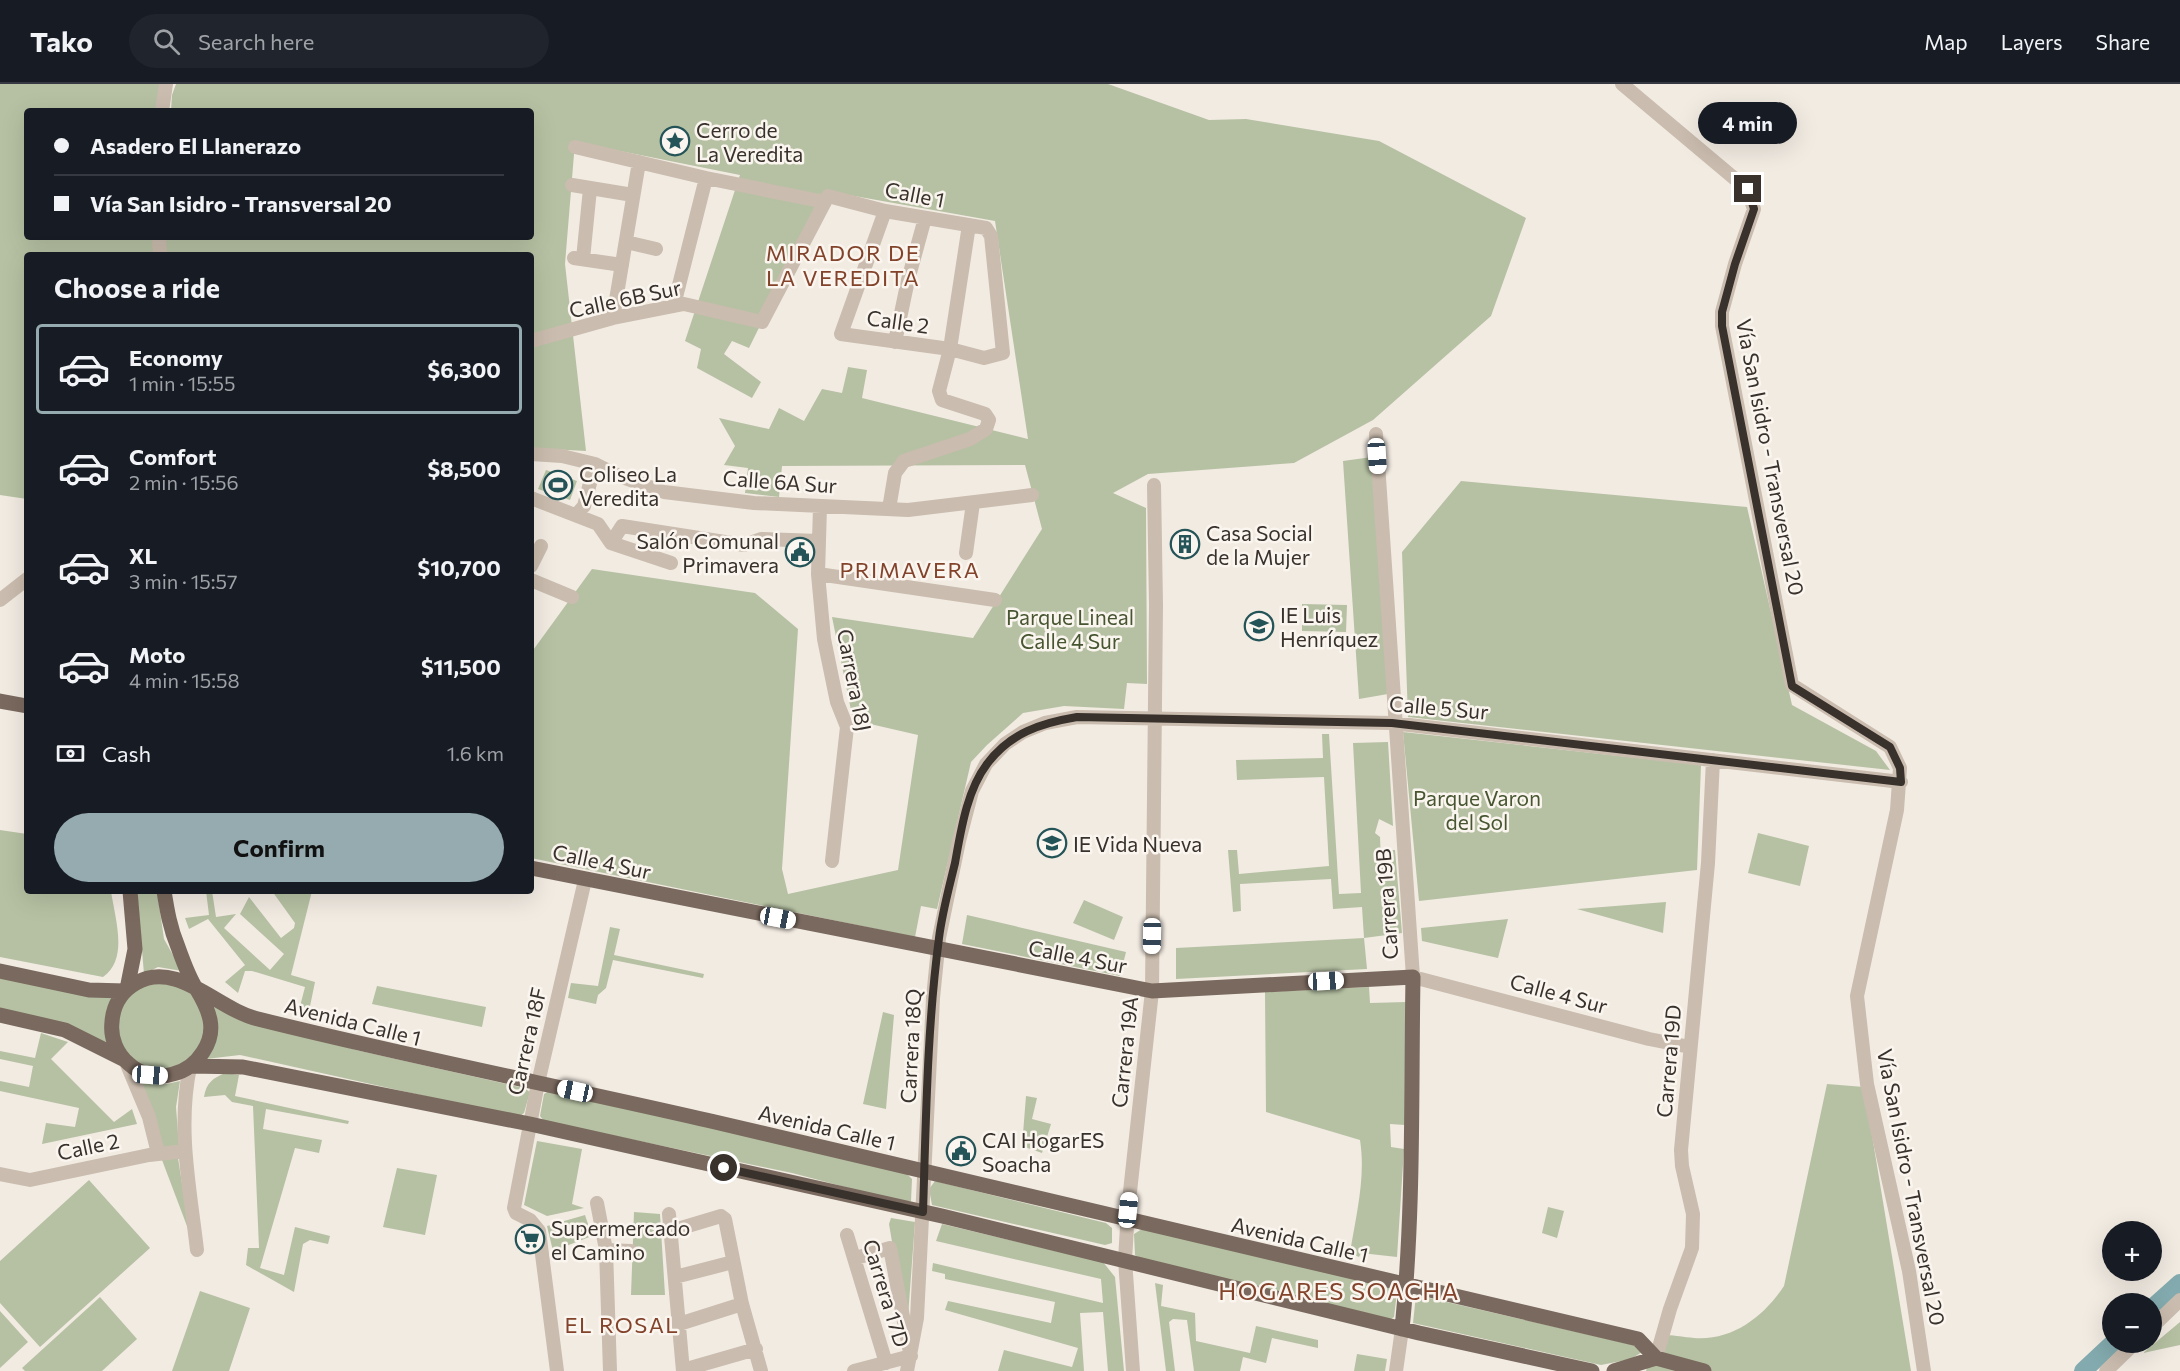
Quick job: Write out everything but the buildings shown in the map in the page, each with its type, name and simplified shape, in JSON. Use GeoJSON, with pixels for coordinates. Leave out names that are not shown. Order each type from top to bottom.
{"type":"FeatureCollection","features":[{"type":"Feature","properties":{"kind":"main road"},"geometry":{"type":"LineString","coordinates":[[0,701],[24,705]]}},
{"type":"Feature","properties":{"kind":"main road","name":"Calle 4 Sur"},"geometry":{"type":"LineString","coordinates":[[534,869],[1152,991],[1413,977]]}},
{"type":"Feature","properties":{"kind":"main road"},"geometry":{"type":"LineString","coordinates":[[126,990],[135,949],[130,894]]}},
{"type":"Feature","properties":{"kind":"main road"},"geometry":{"type":"LineString","coordinates":[[164,894],[169,921],[196,989],[206,1004],[211,1031],[208,1044],[191,1066]]}},
{"type":"Feature","properties":{"kind":"main road"},"geometry":{"type":"LineString","coordinates":[[0,971],[89,990],[126,990]]}},
{"type":"Feature","properties":{"kind":"main road"},"geometry":{"type":"LineString","coordinates":[[125,1061],[111,1033],[116,1003],[126,990],[140,980],[163,975],[186,982],[196,989]]}},
{"type":"Feature","properties":{"kind":"main road","name":"Carrera 19B"},"geometry":{"type":"LineString","coordinates":[[1402,1329],[1412,1139],[1413,977]]}},
{"type":"Feature","properties":{"kind":"main road","name":"Avenida Calle 1"},"geometry":{"type":"LineString","coordinates":[[196,989],[248,1017],[419,1059],[538,1083],[924,1171],[1127,1221],[1638,1339],[1656,1358],[1704,1371]]}},
{"type":"Feature","properties":{"kind":"main road"},"geometry":{"type":"LineString","coordinates":[[0,1015],[65,1030],[150,1075],[164,1076],[191,1066],[243,1067],[530,1124],[923,1212],[1555,1367],[1592,1371]]}},
{"type":"Feature","properties":{"kind":"main road"},"geometry":{"type":"LineString","coordinates":[[1614,1371],[1656,1358]]}},
{"type":"Feature","properties":{"kind":"street"},"geometry":{"type":"LineString","coordinates":[[162,108],[166,84]]}},
{"type":"Feature","properties":{"kind":"street","name":"Vía San Isidro - Transversal 20"},"geometry":{"type":"LineString","coordinates":[[1622,84],[1748,189],[1754,209],[1735,264],[1722,312],[1722,326],[1792,686],[1890,747],[1900,768],[1901,782],[1897,810],[1857,996],[1867,1084],[1909,1271],[1924,1371]]}},
{"type":"Feature","properties":{"kind":"street","name":"Calle 1"},"geometry":{"type":"LineString","coordinates":[[575,147],[706,178],[986,228],[991,236]]}},
{"type":"Feature","properties":{"kind":"street"},"geometry":{"type":"LineString","coordinates":[[613,318],[639,162]]}},
{"type":"Feature","properties":{"kind":"street"},"geometry":{"type":"LineString","coordinates":[[674,305],[706,178]]}},
{"type":"Feature","properties":{"kind":"street"},"geometry":{"type":"LineString","coordinates":[[572,185],[633,195]]}},
{"type":"Feature","properties":{"kind":"street"},"geometry":{"type":"LineString","coordinates":[[590,189],[578,258],[622,265]]}},
{"type":"Feature","properties":{"kind":"street","name":"Calle 6B Sur"},"geometry":{"type":"LineString","coordinates":[[534,340],[613,318],[674,305],[716,309],[762,322],[827,199]]}},
{"type":"Feature","properties":{"kind":"street","name":"Calle 2"},"geometry":{"type":"LineString","coordinates":[[885,211],[841,334],[950,349],[984,358],[1003,353],[991,236]]}},
{"type":"Feature","properties":{"kind":"street"},"geometry":{"type":"LineString","coordinates":[[895,342],[925,218]]}},
{"type":"Feature","properties":{"kind":"street"},"geometry":{"type":"LineString","coordinates":[[889,509],[895,473],[904,461],[970,439],[986,429],[989,420],[985,414],[942,400],[939,391],[950,349],[969,225]]}},
{"type":"Feature","properties":{"kind":"street"},"geometry":{"type":"LineString","coordinates":[[626,242],[656,249]]}},
{"type":"Feature","properties":{"kind":"street","name":"Carrera 19B"},"geometry":{"type":"LineString","coordinates":[[1376,434],[1413,977]]}},
{"type":"Feature","properties":{"kind":"street","name":"Calle 6A Sur"},"geometry":{"type":"LineString","coordinates":[[534,454],[562,456],[595,464],[618,476],[664,492],[820,507],[938,508],[1032,495]]}},
{"type":"Feature","properties":{"kind":"street"},"geometry":{"type":"LineString","coordinates":[[577,514],[584,506],[595,464]]}},
{"type":"Feature","properties":{"kind":"street","name":"Carrera 19A"},"geometry":{"type":"LineString","coordinates":[[1133,1371],[1125,1260],[1127,1221],[1152,991],[1154,485]]}},
{"type":"Feature","properties":{"kind":"street"},"geometry":{"type":"LineString","coordinates":[[534,499],[598,524],[611,543],[671,563]]}},
{"type":"Feature","properties":{"kind":"street"},"geometry":{"type":"LineString","coordinates":[[966,553],[973,503]]}},
{"type":"Feature","properties":{"kind":"street","name":"Carrera 18J"},"geometry":{"type":"LineString","coordinates":[[820,507],[818,574],[824,639],[837,702],[847,727],[831,861]]}},
{"type":"Feature","properties":{"kind":"street"},"geometry":{"type":"LineString","coordinates":[[611,543],[622,526],[744,545],[761,539],[819,541]]}},
{"type":"Feature","properties":{"kind":"street"},"geometry":{"type":"LineString","coordinates":[[534,560],[541,546]]}},
{"type":"Feature","properties":{"kind":"street"},"geometry":{"type":"LineString","coordinates":[[818,574],[995,600]]}},
{"type":"Feature","properties":{"kind":"street"},"geometry":{"type":"LineString","coordinates":[[0,600],[24,581]]}},
{"type":"Feature","properties":{"kind":"street"},"geometry":{"type":"LineString","coordinates":[[534,581],[572,597]]}},
{"type":"Feature","properties":{"kind":"street","name":"Calle 5 Sur"},"geometry":{"type":"LineString","coordinates":[[986,764],[1005,744],[1023,732],[1045,723],[1077,717],[1395,723],[1901,782]]}},
{"type":"Feature","properties":{"kind":"street","name":"Carrera 19D"},"geometry":{"type":"LineString","coordinates":[[1656,1358],[1670,1309],[1692,1248],[1693,1214],[1681,1160],[1708,863],[1713,760]]}},
{"type":"Feature","properties":{"kind":"street","name":"Carrera 18Q"},"geometry":{"type":"LineString","coordinates":[[907,1371],[917,1318],[933,998],[938,949],[959,841],[972,791],[986,764]]}},
{"type":"Feature","properties":{"kind":"street","name":"Carrera 18F"},"geometry":{"type":"LineString","coordinates":[[557,1371],[539,1231],[536,1225],[516,1212],[518,1185],[538,1083],[585,880]]}},
{"type":"Feature","properties":{"kind":"street","name":"Calle 4 Sur"},"geometry":{"type":"LineString","coordinates":[[1413,977],[1649,1039],[1690,1047]]}},
{"type":"Feature","properties":{"kind":"street"},"geometry":{"type":"LineString","coordinates":[[125,1061],[149,1117],[158,1153]]}},
{"type":"Feature","properties":{"kind":"street"},"geometry":{"type":"LineString","coordinates":[[191,1066],[183,1107],[185,1151],[197,1250]]}},
{"type":"Feature","properties":{"kind":"street","name":"Calle 2"},"geometry":{"type":"LineString","coordinates":[[0,1174],[30,1180],[158,1153],[185,1151]]}},
{"type":"Feature","properties":{"kind":"street"},"geometry":{"type":"LineString","coordinates":[[597,1203],[606,1250],[610,1371]]}},
{"type":"Feature","properties":{"kind":"street"},"geometry":{"type":"LineString","coordinates":[[669,1215],[683,1370],[756,1349]]}},
{"type":"Feature","properties":{"kind":"street"},"geometry":{"type":"LineString","coordinates":[[671,1231],[721,1216],[725,1219],[742,1304],[761,1371]]}},
{"type":"Feature","properties":{"kind":"street","name":"Carrera 17D"},"geometry":{"type":"LineString","coordinates":[[847,1235],[856,1258],[886,1363]]}},
{"type":"Feature","properties":{"kind":"street"},"geometry":{"type":"LineString","coordinates":[[854,1371],[911,1356],[890,1248],[856,1258]]}},
{"type":"Feature","properties":{"kind":"street"},"geometry":{"type":"LineString","coordinates":[[606,1250],[631,1251]]}},
{"type":"Feature","properties":{"kind":"street"},"geometry":{"type":"LineString","coordinates":[[675,1277],[733,1262]]}},
{"type":"Feature","properties":{"kind":"street"},"geometry":{"type":"LineString","coordinates":[[2162,1317],[2180,1300]]}},
{"type":"Feature","properties":{"kind":"street"},"geometry":{"type":"LineString","coordinates":[[679,1324],[742,1304]]}},
{"type":"Feature","properties":{"kind":"street","name":"Carrera 19B"},"geometry":{"type":"LineString","coordinates":[[1396,1371],[1402,1329]]}},
{"type":"Feature","properties":{"kind":"street"},"geometry":{"type":"LineString","coordinates":[[2106,1371],[2125,1353]]}},
{"type":"Feature","properties":{"kind":"green space"},"geometry":{"type":"Polygon","coordinates":[[[0,84],[161,84],[157,108],[24,108],[24,240],[153,240],[153,252],[24,252],[24,499],[0,495],[0,84]]]}},
{"type":"Feature","properties":{"kind":"green space","name":"Parque Lineal Calle 4 Sur"},"geometry":{"type":"Polygon","coordinates":[[[176,84],[1108,84],[1209,120],[1246,119],[1379,141],[1526,218],[1491,316],[1373,420],[1294,463],[1148,474],[1113,493],[1146,508],[1147,684],[1127,683],[1124,709],[1064,706],[1023,713],[971,762],[937,909],[921,906],[915,937],[534,859],[534,649],[592,569],[755,593],[798,629],[782,869],[788,894],[898,870],[918,735],[853,720],[832,617],[973,638],[1042,529],[1025,465],[782,466],[779,497],[745,493],[748,468],[724,465],[735,446],[719,418],[769,429],[779,408],[804,421],[822,389],[842,393],[848,367],[867,370],[862,398],[1028,439],[995,221],[826,191],[749,348],[732,341],[724,354],[761,382],[752,398],[697,368],[701,349],[685,341],[740,175],[575,142],[565,264],[586,451],[534,448],[534,252],[166,252],[166,240],[534,240],[534,108],[171,108],[176,84]]]}},
{"type":"Feature","properties":{"kind":"green space"},"geometry":{"type":"Polygon","coordinates":[[[1372,457],[1388,694],[1359,699],[1343,461],[1372,457]]]}},
{"type":"Feature","properties":{"kind":"green space","name":"Coliseo La Veredita"},"geometry":{"type":"Polygon","coordinates":[[[546,470],[577,481],[570,500],[538,489],[546,470]]]}},
{"type":"Feature","properties":{"kind":"green space"},"geometry":{"type":"Polygon","coordinates":[[[1461,481],[1747,507],[1792,705],[1876,751],[1890,770],[1408,717],[1402,552],[1461,481]]]}},
{"type":"Feature","properties":{"kind":"green space"},"geometry":{"type":"Polygon","coordinates":[[[1302,604],[1347,605],[1346,632],[1302,631],[1302,604]]]}},
{"type":"Feature","properties":{"kind":"green space","name":"Parque Varon del Sol"},"geometry":{"type":"Polygon","coordinates":[[[1403,732],[1701,765],[1697,870],[1419,901],[1403,732]]]}},
{"type":"Feature","properties":{"kind":"green space"},"geometry":{"type":"Polygon","coordinates":[[[1322,734],[1329,734],[1339,894],[1361,893],[1353,743],[1388,742],[1393,826],[1379,819],[1375,833],[1380,837],[1381,863],[1391,850],[1395,850],[1402,933],[1364,938],[1362,907],[1333,909],[1331,879],[1240,884],[1241,911],[1233,912],[1228,850],[1237,850],[1239,874],[1329,866],[1324,777],[1237,780],[1236,760],[1323,758],[1322,734]]]}},
{"type":"Feature","properties":{"kind":"green space"},"geometry":{"type":"Polygon","coordinates":[[[0,830],[24,834],[24,894],[112,894],[118,949],[116,960],[103,977],[0,957],[0,830]]]}},
{"type":"Feature","properties":{"kind":"green space"},"geometry":{"type":"Polygon","coordinates":[[[1758,833],[1809,846],[1800,886],[1748,873],[1758,833]]]}},
{"type":"Feature","properties":{"kind":"green space"},"geometry":{"type":"Polygon","coordinates":[[[137,894],[157,894],[164,939],[182,971],[158,967],[144,974],[137,894]]]}},
{"type":"Feature","properties":{"kind":"green space"},"geometry":{"type":"Polygon","coordinates":[[[206,894],[212,894],[216,917],[236,914],[224,928],[270,970],[284,954],[240,914],[249,897],[281,938],[294,928],[295,923],[274,894],[311,894],[291,975],[315,982],[308,1016],[298,1014],[305,987],[252,971],[245,971],[238,993],[225,982],[245,965],[208,919],[189,929],[185,918],[209,915],[206,894]]]}},
{"type":"Feature","properties":{"kind":"green space"},"geometry":{"type":"Polygon","coordinates":[[[1084,900],[1123,917],[1114,940],[1073,923],[1084,900]]]}},
{"type":"Feature","properties":{"kind":"green space"},"geometry":{"type":"Polygon","coordinates":[[[1666,902],[1663,933],[1577,909],[1666,902]]]}},
{"type":"Feature","properties":{"kind":"green space"},"geometry":{"type":"Polygon","coordinates":[[[967,915],[1126,952],[1120,976],[962,944],[967,915]]]}},
{"type":"Feature","properties":{"kind":"green space"},"geometry":{"type":"Polygon","coordinates":[[[1508,919],[1498,958],[1422,941],[1421,928],[1508,919]]]}},
{"type":"Feature","properties":{"kind":"green space"},"geometry":{"type":"Polygon","coordinates":[[[610,927],[620,929],[614,955],[704,974],[703,978],[613,960],[606,988],[598,995],[596,1004],[568,998],[571,983],[598,986],[610,927]]]}},
{"type":"Feature","properties":{"kind":"green space"},"geometry":{"type":"Polygon","coordinates":[[[1364,938],[1367,969],[1176,979],[1176,948],[1364,938]]]}},
{"type":"Feature","properties":{"kind":"green space"},"geometry":{"type":"Polygon","coordinates":[[[0,975],[116,993],[108,1013],[107,1045],[0,1010],[0,975]]]}},
{"type":"Feature","properties":{"kind":"green space"},"geometry":{"type":"Polygon","coordinates":[[[161,982],[178,986],[192,995],[201,1009],[205,1026],[201,1043],[192,1057],[178,1066],[161,1070],[144,1066],[130,1057],[121,1043],[117,1026],[121,1009],[130,995],[144,986],[161,982]]]}},
{"type":"Feature","properties":{"kind":"green space"},"geometry":{"type":"Polygon","coordinates":[[[377,986],[486,1007],[482,1027],[372,1004],[377,986]]]}},
{"type":"Feature","properties":{"kind":"green space"},"geometry":{"type":"Polygon","coordinates":[[[1369,987],[1370,1003],[1406,1002],[1405,1125],[1390,1124],[1391,1147],[1404,1149],[1397,1257],[1361,1253],[1359,1257],[1350,1253],[1361,1182],[1360,1140],[1266,1112],[1265,992],[1369,987]]]}},
{"type":"Feature","properties":{"kind":"green space"},"geometry":{"type":"Polygon","coordinates":[[[212,1004],[356,1050],[524,1088],[530,1092],[524,1113],[519,1117],[240,1055],[206,1059],[212,1004]]]}},
{"type":"Feature","properties":{"kind":"green space"},"geometry":{"type":"Polygon","coordinates":[[[883,1012],[894,1015],[886,1109],[863,1104],[883,1012]]]}},
{"type":"Feature","properties":{"kind":"green space"},"geometry":{"type":"Polygon","coordinates":[[[41,1033],[68,1042],[51,1059],[114,1122],[132,1109],[137,1124],[42,1144],[46,1123],[75,1127],[79,1108],[0,1091],[0,1081],[29,1087],[33,1066],[0,1059],[0,1051],[35,1058],[41,1033]]]}},
{"type":"Feature","properties":{"kind":"green space"},"geometry":{"type":"Polygon","coordinates":[[[225,1073],[239,1075],[235,1096],[349,1121],[348,1124],[266,1109],[263,1129],[322,1140],[319,1153],[295,1148],[260,1268],[284,1275],[295,1227],[330,1236],[328,1244],[310,1240],[303,1244],[294,1292],[246,1265],[248,1248],[259,1248],[253,1106],[232,1102],[225,1095],[204,1097],[206,1088],[211,1082],[225,1073]]]}},
{"type":"Feature","properties":{"kind":"green space"},"geometry":{"type":"Polygon","coordinates":[[[139,1081],[167,1084],[180,1081],[176,1107],[179,1146],[164,1149],[139,1081]]]}},
{"type":"Feature","properties":{"kind":"green space"},"geometry":{"type":"Polygon","coordinates":[[[1827,1084],[1864,1087],[1911,1371],[1646,1371],[1657,1336],[1708,1338],[1734,1331],[1767,1307],[1784,1286],[1827,1084]]]}},
{"type":"Feature","properties":{"kind":"green space"},"geometry":{"type":"Polygon","coordinates":[[[551,1090],[907,1174],[912,1179],[911,1201],[902,1202],[792,1173],[544,1121],[540,1116],[544,1094],[551,1090]]]}},
{"type":"Feature","properties":{"kind":"green space"},"geometry":{"type":"Polygon","coordinates":[[[1026,1096],[1037,1098],[1032,1119],[1051,1124],[1042,1153],[1022,1146],[1026,1096]]]}},
{"type":"Feature","properties":{"kind":"green space"},"geometry":{"type":"Polygon","coordinates":[[[537,1141],[582,1149],[572,1204],[584,1208],[547,1216],[524,1205],[537,1141]]]}},
{"type":"Feature","properties":{"kind":"green space"},"geometry":{"type":"Polygon","coordinates":[[[178,1158],[190,1234],[162,1160],[178,1158]]]}},
{"type":"Feature","properties":{"kind":"green space"},"geometry":{"type":"Polygon","coordinates":[[[397,1168],[437,1175],[425,1235],[383,1227],[397,1168]]]}},
{"type":"Feature","properties":{"kind":"green space"},"geometry":{"type":"Polygon","coordinates":[[[89,1180],[150,1248],[40,1347],[0,1303],[0,1261],[89,1180]]]}},
{"type":"Feature","properties":{"kind":"green space"},"geometry":{"type":"Polygon","coordinates":[[[935,1181],[1106,1223],[1112,1228],[1112,1243],[1105,1245],[932,1205],[929,1189],[935,1181]]]}},
{"type":"Feature","properties":{"kind":"green space"},"geometry":{"type":"Polygon","coordinates":[[[1548,1207],[1564,1211],[1557,1238],[1542,1233],[1548,1207]]]}},
{"type":"Feature","properties":{"kind":"green space"},"geometry":{"type":"Polygon","coordinates":[[[634,1212],[660,1214],[665,1295],[631,1295],[634,1212]]]}},
{"type":"Feature","properties":{"kind":"green space"},"geometry":{"type":"Polygon","coordinates":[[[585,1215],[592,1236],[553,1251],[547,1226],[585,1215]]]}},
{"type":"Feature","properties":{"kind":"green space"},"geometry":{"type":"Polygon","coordinates":[[[891,1218],[915,1222],[907,1330],[889,1224],[891,1218]]]}},
{"type":"Feature","properties":{"kind":"green space"},"geometry":{"type":"Polygon","coordinates":[[[942,1224],[1103,1262],[1115,1277],[1124,1371],[1108,1371],[1103,1312],[1080,1313],[1084,1371],[998,1371],[1004,1350],[1072,1367],[1078,1348],[945,1310],[948,1301],[1051,1323],[1055,1302],[945,1279],[945,1274],[932,1271],[933,1263],[1103,1303],[1101,1279],[936,1241],[942,1224]]]}},
{"type":"Feature","properties":{"kind":"green space"},"geometry":{"type":"Polygon","coordinates":[[[1142,1229],[1393,1288],[1397,1292],[1394,1317],[1391,1319],[1140,1258],[1135,1255],[1134,1234],[1142,1229]]]}},
{"type":"Feature","properties":{"kind":"green space"},"geometry":{"type":"Polygon","coordinates":[[[1155,1283],[1163,1285],[1161,1306],[1195,1313],[1196,1341],[1250,1353],[1256,1326],[1318,1340],[1318,1348],[1272,1338],[1266,1363],[1243,1357],[1240,1371],[1194,1371],[1187,1320],[1173,1319],[1169,1322],[1175,1371],[1166,1371],[1155,1283]]]}},
{"type":"Feature","properties":{"kind":"green space"},"geometry":{"type":"Polygon","coordinates":[[[200,1291],[250,1308],[229,1371],[172,1371],[200,1291]]]}},
{"type":"Feature","properties":{"kind":"green space"},"geometry":{"type":"Polygon","coordinates":[[[1416,1295],[1642,1347],[1642,1352],[1631,1359],[1601,1365],[1413,1323],[1416,1295]]]}},
{"type":"Feature","properties":{"kind":"green space"},"geometry":{"type":"Polygon","coordinates":[[[100,1297],[137,1339],[102,1371],[25,1371],[22,1368],[100,1297]]]}},
{"type":"Feature","properties":{"kind":"green space"},"geometry":{"type":"Polygon","coordinates":[[[0,1311],[28,1342],[0,1368],[0,1311]]]}},
{"type":"Feature","properties":{"kind":"green space"},"geometry":{"type":"Polygon","coordinates":[[[2180,1322],[2180,1345],[2162,1349],[2162,1337],[2180,1322]]]}},
{"type":"Feature","properties":{"kind":"green space"},"geometry":{"type":"Polygon","coordinates":[[[1357,1354],[1387,1359],[1385,1371],[1354,1371],[1357,1354]]]}},
{"type":"Feature","properties":{"kind":"waterway"},"geometry":{"type":"LineString","coordinates":[[2162,1299],[2180,1283]]}},
{"type":"Feature","properties":{"kind":"waterway"},"geometry":{"type":"LineString","coordinates":[[2083,1371],[2102,1353]]}},
{"type":"Feature","properties":{"kind":"place","name":"Cerro de La Veredita"},"geometry":{"type":"Point","coordinates":[675,141]}},
{"type":"Feature","properties":{"kind":"place","name":"Coliseo La Veredita"},"geometry":{"type":"Point","coordinates":[558,485]}},
{"type":"Feature","properties":{"kind":"place","name":"Casa Social de la Mujer"},"geometry":{"type":"Point","coordinates":[1185,544]}},
{"type":"Feature","properties":{"kind":"place","name":"Salón Comunal Primavera"},"geometry":{"type":"Point","coordinates":[800,552]}},
{"type":"Feature","properties":{"kind":"place","name":"IE Luis Henríquez"},"geometry":{"type":"Point","coordinates":[1259,626]}},
{"type":"Feature","properties":{"kind":"place","name":"IE Vida Nueva"},"geometry":{"type":"Point","coordinates":[1052,843]}},
{"type":"Feature","properties":{"kind":"place","name":"CAI HogarES Soacha"},"geometry":{"type":"Point","coordinates":[961,1151]}},
{"type":"Feature","properties":{"kind":"place","name":"Supermercado el Camino"},"geometry":{"type":"Point","coordinates":[530,1239]}},
{"type":"Feature","properties":{"kind":"district","name":"MIRADOR DE LA VEREDITA"},"geometry":{"type":"Point","coordinates":[843,264]}},
{"type":"Feature","properties":{"kind":"district","name":"PRIMAVERA"},"geometry":{"type":"Point","coordinates":[910,569]}},
{"type":"Feature","properties":{"kind":"district","name":"HOGARES SOACHA"},"geometry":{"type":"Point","coordinates":[1339,1290]}},
{"type":"Feature","properties":{"kind":"district","name":"EL ROSAL"},"geometry":{"type":"Point","coordinates":[622,1324]}},
{"type":"Feature","properties":{"kind":"route"},"geometry":{"type":"LineString","coordinates":[[724,1168],[923,1212],[933,998],[939,938],[959,841],[972,791],[986,764],[1005,744],[1023,732],[1045,723],[1077,717],[1392,723],[1901,782],[1900,768],[1890,747],[1860,727],[1809,699],[1792,686],[1721,319],[1735,264],[1754,209],[1748,189]]}}]}
